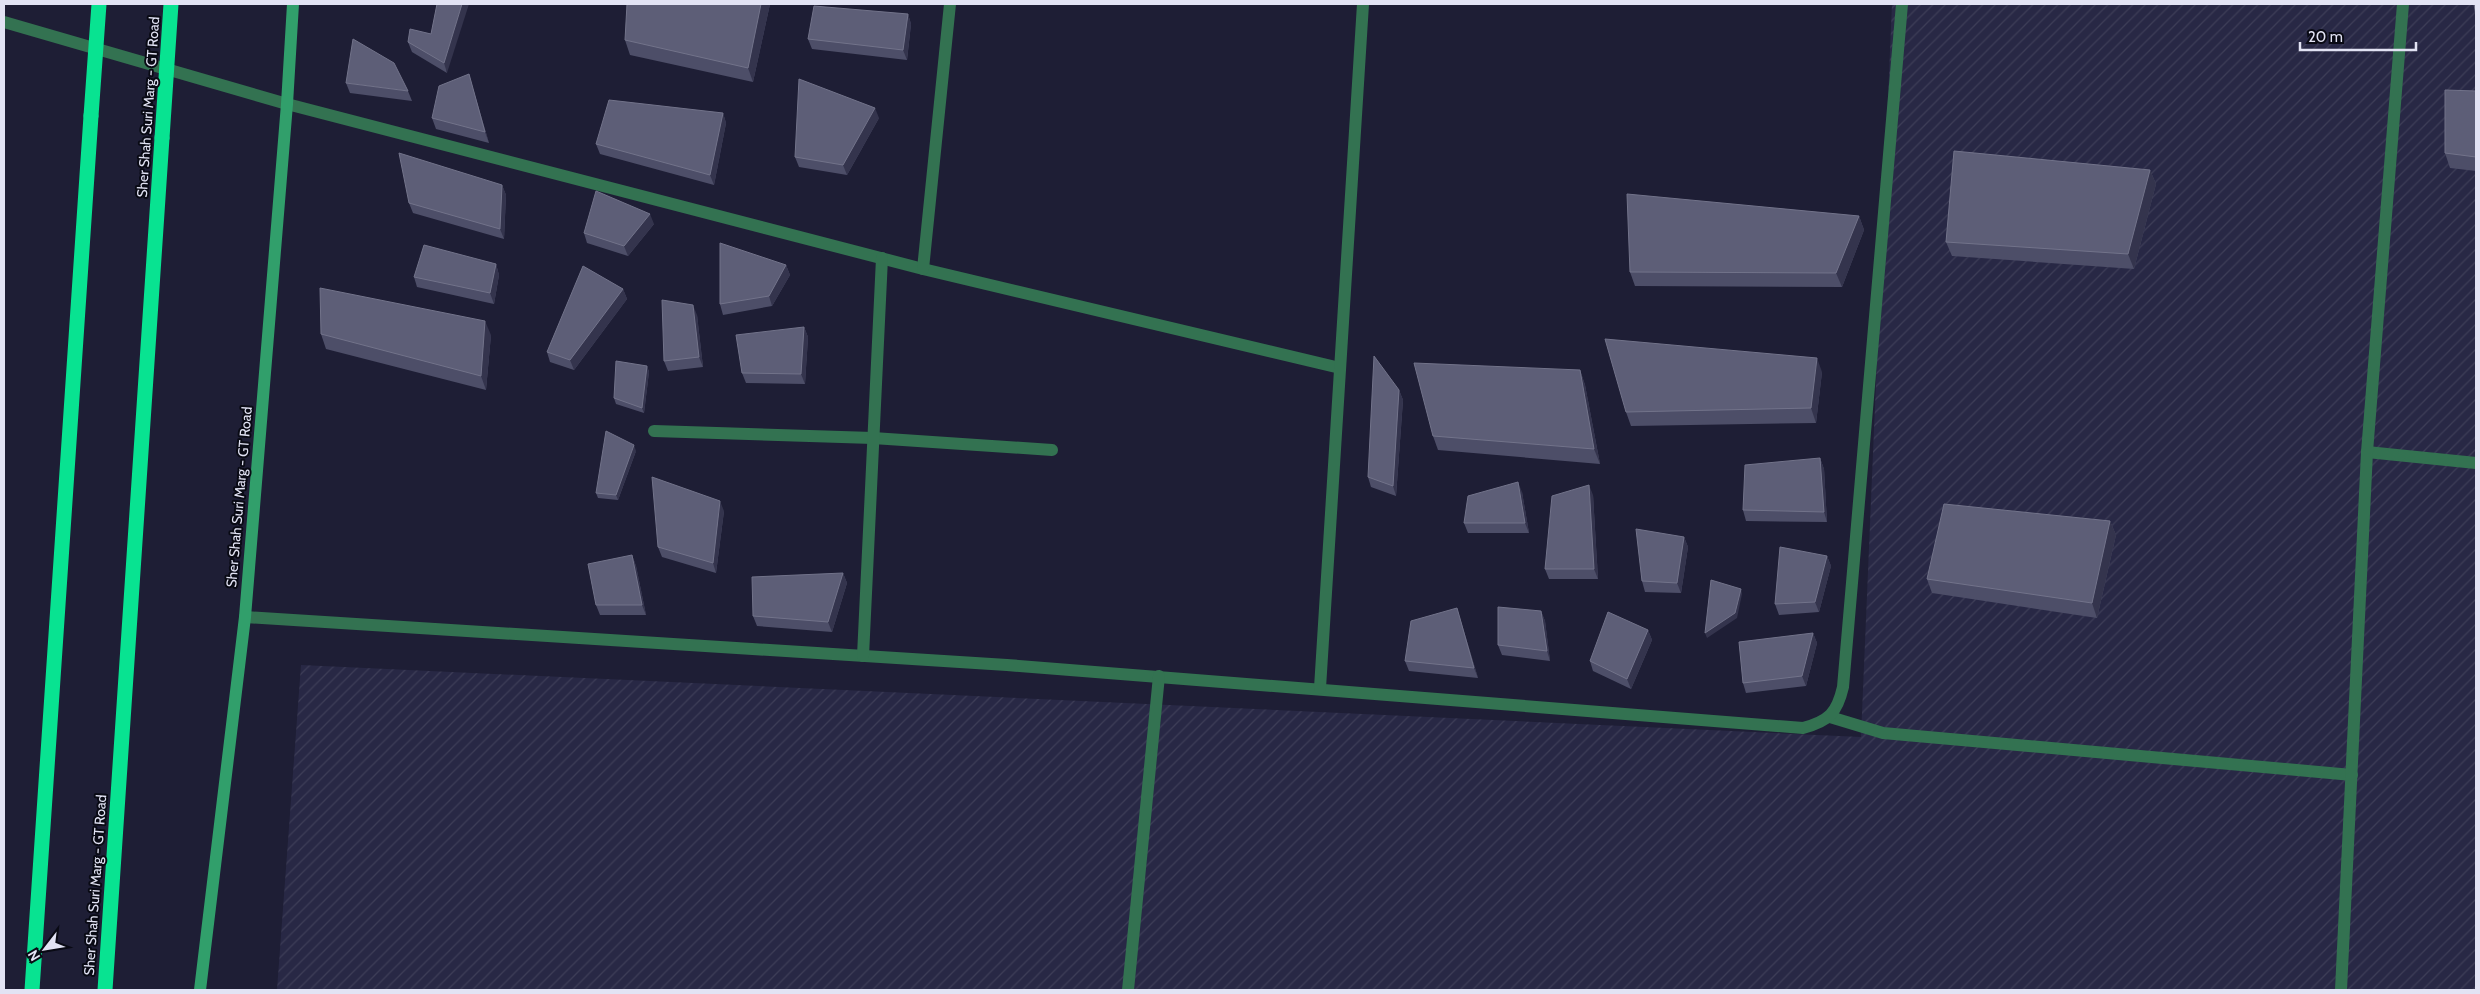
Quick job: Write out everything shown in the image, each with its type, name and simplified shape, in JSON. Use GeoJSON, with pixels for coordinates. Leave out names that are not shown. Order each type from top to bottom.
{"type":"FeatureCollection","features":[{"type":"Feature","properties":{"kind":"highway"},"geometry":{"type":"LineString","coordinates":[[32,990],[99,4]]}},
{"type":"Feature","properties":{"kind":"highway","name":"Sher Shah Suri Marg - GT Road"},"geometry":{"type":"LineString","coordinates":[[105,990],[171,4]]}},
{"type":"Feature","properties":{"kind":"street","name":"Sher Shah Suri Marg - GT Road"},"geometry":{"type":"LineString","coordinates":[[200,990],[245,618],[287,104],[293,4]]}},
{"type":"Feature","properties":{"kind":"street"},"geometry":{"type":"LineString","coordinates":[[923,269],[950,4]]}},
{"type":"Feature","properties":{"kind":"street"},"geometry":{"type":"LineString","coordinates":[[1320,688],[1363,4]]}},
{"type":"Feature","properties":{"kind":"street"},"geometry":{"type":"LineString","coordinates":[[245,618],[1159,676],[1803,728],[1818,724],[1830,717],[1839,702],[1843,687],[1902,4]]}},
{"type":"Feature","properties":{"kind":"street"},"geometry":{"type":"LineString","coordinates":[[2341,990],[2367,452],[2403,4]]}},
{"type":"Feature","properties":{"kind":"street"},"geometry":{"type":"LineString","coordinates":[[4,22],[287,104],[923,269],[1340,368]]}},
{"type":"Feature","properties":{"kind":"street"},"geometry":{"type":"LineString","coordinates":[[863,656],[882,258]]}},
{"type":"Feature","properties":{"kind":"street"},"geometry":{"type":"LineString","coordinates":[[654,431],[873,438],[1052,450]]}},
{"type":"Feature","properties":{"kind":"street"},"geometry":{"type":"LineString","coordinates":[[2367,452],[2476,463]]}},
{"type":"Feature","properties":{"kind":"street"},"geometry":{"type":"LineString","coordinates":[[1128,990],[1159,676]]}},
{"type":"Feature","properties":{"kind":"street"},"geometry":{"type":"LineString","coordinates":[[1830,717],[1883,733],[2352,775]]}},
{"type":"Feature","properties":{"kind":"shaded area"},"geometry":{"type":"Polygon","coordinates":[[[1892,4],[2476,4],[2476,990],[277,990],[301,665],[1861,737],[1892,4]]]}},
{"type":"Feature","properties":{"kind":"building"},"geometry":{"type":"Polygon","coordinates":[[[437,4],[462,4],[444,63],[408,42],[410,29],[431,34],[437,4]]]}},
{"type":"Feature","properties":{"kind":"building"},"geometry":{"type":"Polygon","coordinates":[[[627,4],[761,4],[748,68],[625,40],[627,4]]]}},
{"type":"Feature","properties":{"kind":"building"},"geometry":{"type":"Polygon","coordinates":[[[814,6],[908,14],[903,50],[808,39],[814,6]]]}},
{"type":"Feature","properties":{"kind":"building"},"geometry":{"type":"Polygon","coordinates":[[[353,39],[394,63],[408,91],[346,83],[353,39]]]}},
{"type":"Feature","properties":{"kind":"building"},"geometry":{"type":"Polygon","coordinates":[[[469,74],[485,132],[432,118],[439,86],[469,74]]]}},
{"type":"Feature","properties":{"kind":"building"},"geometry":{"type":"Polygon","coordinates":[[[799,79],[875,108],[843,165],[795,157],[799,79]]]}},
{"type":"Feature","properties":{"kind":"building"},"geometry":{"type":"Polygon","coordinates":[[[2445,90],[2476,91],[2476,157],[2445,153],[2445,90]]]}},
{"type":"Feature","properties":{"kind":"building"},"geometry":{"type":"Polygon","coordinates":[[[609,100],[723,113],[710,175],[596,144],[609,100]]]}},
{"type":"Feature","properties":{"kind":"building"},"geometry":{"type":"Polygon","coordinates":[[[1954,151],[2150,170],[2128,254],[1946,242],[1954,151]]]}},
{"type":"Feature","properties":{"kind":"building"},"geometry":{"type":"Polygon","coordinates":[[[399,153],[502,185],[500,229],[409,203],[399,153]]]}},
{"type":"Feature","properties":{"kind":"building"},"geometry":{"type":"Polygon","coordinates":[[[596,191],[650,214],[624,246],[584,233],[596,191]]]}},
{"type":"Feature","properties":{"kind":"building"},"geometry":{"type":"Polygon","coordinates":[[[1627,194],[1859,216],[1836,273],[1630,272],[1627,194]]]}},
{"type":"Feature","properties":{"kind":"building"},"geometry":{"type":"Polygon","coordinates":[[[720,243],[786,265],[769,296],[720,304],[720,243]]]}},
{"type":"Feature","properties":{"kind":"building"},"geometry":{"type":"Polygon","coordinates":[[[424,245],[496,264],[490,293],[414,277],[424,245]]]}},
{"type":"Feature","properties":{"kind":"building"},"geometry":{"type":"Polygon","coordinates":[[[583,266],[623,289],[570,360],[547,352],[583,266]]]}},
{"type":"Feature","properties":{"kind":"building"},"geometry":{"type":"Polygon","coordinates":[[[320,288],[485,321],[481,376],[321,334],[320,288]]]}},
{"type":"Feature","properties":{"kind":"building"},"geometry":{"type":"Polygon","coordinates":[[[662,300],[693,305],[699,357],[664,361],[662,300]]]}},
{"type":"Feature","properties":{"kind":"building"},"geometry":{"type":"Polygon","coordinates":[[[804,327],[801,374],[742,373],[736,335],[804,327]]]}},
{"type":"Feature","properties":{"kind":"building"},"geometry":{"type":"Polygon","coordinates":[[[1605,339],[1817,358],[1811,408],[1626,412],[1605,339]]]}},
{"type":"Feature","properties":{"kind":"building"},"geometry":{"type":"Polygon","coordinates":[[[1374,356],[1399,390],[1393,486],[1368,477],[1374,356]]]}},
{"type":"Feature","properties":{"kind":"building"},"geometry":{"type":"Polygon","coordinates":[[[616,361],[647,366],[642,408],[614,398],[616,361]]]}},
{"type":"Feature","properties":{"kind":"building"},"geometry":{"type":"Polygon","coordinates":[[[1414,363],[1580,370],[1594,449],[1433,436],[1414,363]]]}},
{"type":"Feature","properties":{"kind":"building"},"geometry":{"type":"Polygon","coordinates":[[[606,431],[634,445],[616,495],[596,493],[606,431]]]}},
{"type":"Feature","properties":{"kind":"building"},"geometry":{"type":"Polygon","coordinates":[[[1820,458],[1824,512],[1743,510],[1745,465],[1820,458]]]}},
{"type":"Feature","properties":{"kind":"building"},"geometry":{"type":"Polygon","coordinates":[[[652,477],[720,501],[713,563],[658,547],[652,477]]]}},
{"type":"Feature","properties":{"kind":"building"},"geometry":{"type":"Polygon","coordinates":[[[1518,482],[1525,523],[1464,523],[1468,496],[1518,482]]]}},
{"type":"Feature","properties":{"kind":"building"},"geometry":{"type":"Polygon","coordinates":[[[1589,485],[1594,569],[1545,569],[1552,496],[1589,485]]]}},
{"type":"Feature","properties":{"kind":"building"},"geometry":{"type":"Polygon","coordinates":[[[1944,504],[2110,521],[2092,603],[1927,579],[1944,504]]]}},
{"type":"Feature","properties":{"kind":"building"},"geometry":{"type":"Polygon","coordinates":[[[1636,529],[1684,537],[1677,583],[1642,581],[1636,529]]]}},
{"type":"Feature","properties":{"kind":"building"},"geometry":{"type":"Polygon","coordinates":[[[1780,547],[1827,556],[1815,602],[1775,604],[1780,547]]]}},
{"type":"Feature","properties":{"kind":"building"},"geometry":{"type":"Polygon","coordinates":[[[632,555],[642,605],[596,605],[588,564],[632,555]]]}},
{"type":"Feature","properties":{"kind":"building"},"geometry":{"type":"Polygon","coordinates":[[[843,573],[828,622],[753,616],[752,577],[843,573]]]}},
{"type":"Feature","properties":{"kind":"building"},"geometry":{"type":"Polygon","coordinates":[[[1711,580],[1741,589],[1735,613],[1705,633],[1711,580]]]}},
{"type":"Feature","properties":{"kind":"building"},"geometry":{"type":"Polygon","coordinates":[[[1498,607],[1541,611],[1547,651],[1498,645],[1498,607]]]}},
{"type":"Feature","properties":{"kind":"building"},"geometry":{"type":"Polygon","coordinates":[[[1457,608],[1474,668],[1405,661],[1411,621],[1457,608]]]}},
{"type":"Feature","properties":{"kind":"building"},"geometry":{"type":"Polygon","coordinates":[[[1608,612],[1648,630],[1627,679],[1590,661],[1608,612]]]}},
{"type":"Feature","properties":{"kind":"building"},"geometry":{"type":"Polygon","coordinates":[[[1813,633],[1802,676],[1743,683],[1739,642],[1813,633]]]}}]}
